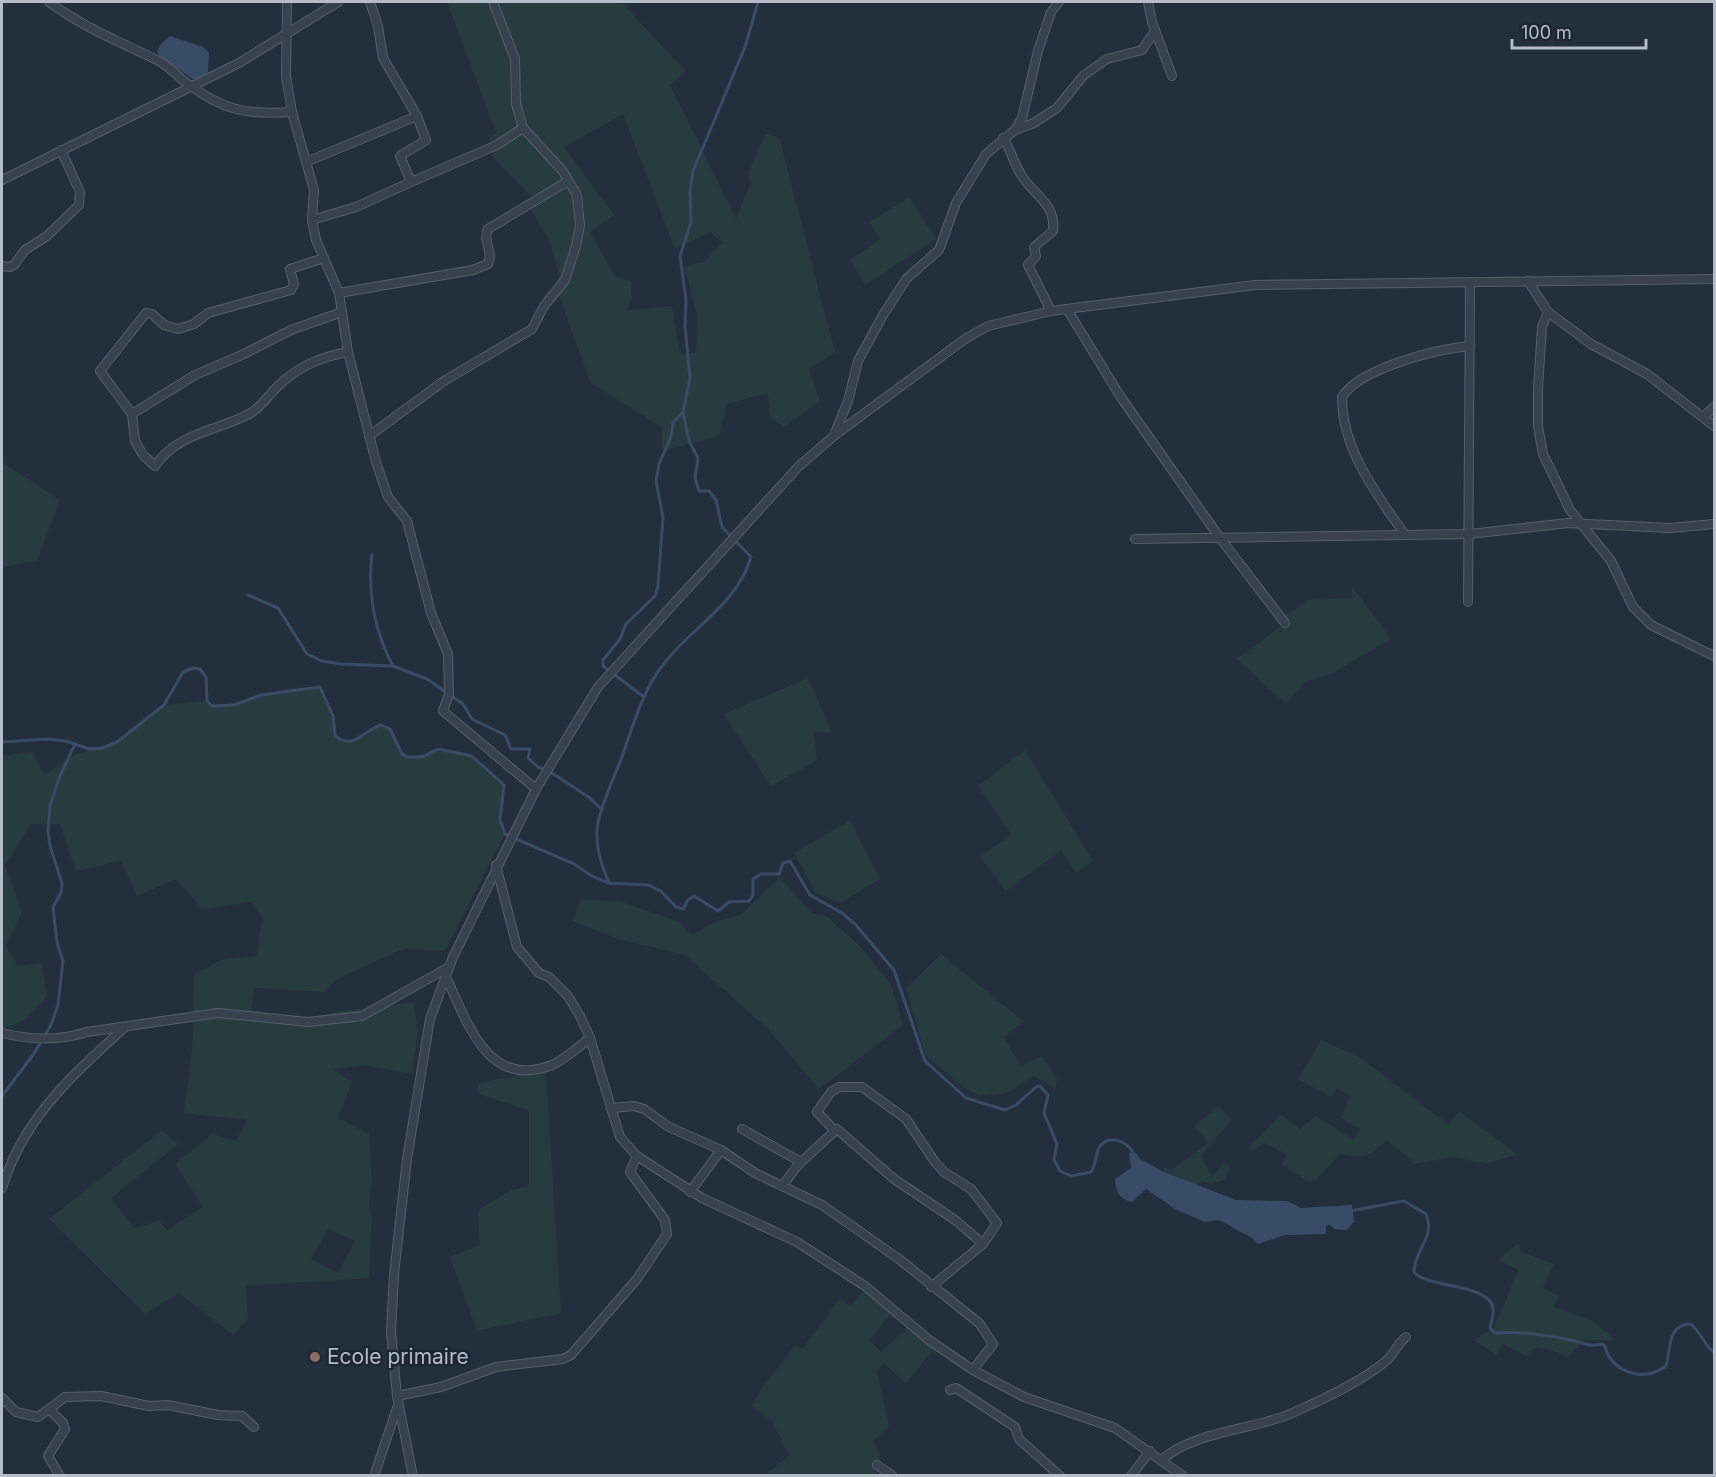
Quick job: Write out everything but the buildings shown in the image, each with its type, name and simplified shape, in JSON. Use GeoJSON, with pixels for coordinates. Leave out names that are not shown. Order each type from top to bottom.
{"type":"FeatureCollection","features":[{"type":"Feature","properties":{"kind":"street"},"geometry":{"type":"LineString","coordinates":[[49,2],[77,22],[166,66],[192,87],[225,108],[245,113],[292,112]]}},
{"type":"Feature","properties":{"kind":"street"},"geometry":{"type":"LineString","coordinates":[[287,2],[285,56],[292,112],[314,190],[312,220],[316,240],[339,293],[348,352],[369,436],[388,498],[404,515],[410,529],[431,613],[448,654],[449,694],[443,711],[537,789]]}},
{"type":"Feature","properties":{"kind":"street"},"geometry":{"type":"LineString","coordinates":[[2,180],[192,87],[287,34],[338,2]]}},
{"type":"Feature","properties":{"kind":"street"},"geometry":{"type":"LineString","coordinates":[[370,2],[378,26],[383,58],[417,116],[426,142],[400,156],[411,182]]}},
{"type":"Feature","properties":{"kind":"street"},"geometry":{"type":"LineString","coordinates":[[369,436],[444,381],[532,330],[544,306],[565,280],[576,246],[580,208],[577,195],[562,170],[523,128],[516,104],[515,59],[494,2]]}},
{"type":"Feature","properties":{"kind":"street"},"geometry":{"type":"LineString","coordinates":[[1015,130],[1026,109],[1030,80],[1049,18],[1059,2]]}},
{"type":"Feature","properties":{"kind":"street"},"geometry":{"type":"LineString","coordinates":[[1148,2],[1155,31],[1172,76]]}},
{"type":"Feature","properties":{"kind":"street"},"geometry":{"type":"LineString","coordinates":[[835,435],[848,401],[858,362],[883,315],[908,278],[939,250],[956,202],[986,154],[1015,130],[1034,123],[1057,108],[1084,75],[1107,59],[1142,50],[1155,31]]}},
{"type":"Feature","properties":{"kind":"street"},"geometry":{"type":"LineString","coordinates":[[306,162],[417,116]]}},
{"type":"Feature","properties":{"kind":"street"},"geometry":{"type":"LineString","coordinates":[[312,220],[356,207],[497,144],[523,128]]}},
{"type":"Feature","properties":{"kind":"street"},"geometry":{"type":"LineString","coordinates":[[1003,138],[1012,152],[1020,174],[1048,205],[1054,221],[1053,231],[1036,244],[1036,256],[1028,265],[1052,311]]}},
{"type":"Feature","properties":{"kind":"street"},"geometry":{"type":"LineString","coordinates":[[2,266],[14,265],[25,250],[47,236],[80,205],[80,192],[61,150]]}},
{"type":"Feature","properties":{"kind":"street"},"geometry":{"type":"LineString","coordinates":[[339,293],[473,270],[488,264],[490,258],[485,238],[488,229],[568,181]]}},
{"type":"Feature","properties":{"kind":"street"},"geometry":{"type":"LineString","coordinates":[[324,258],[290,269],[294,285],[291,290],[208,313],[186,327],[169,327],[148,312],[141,316],[100,371],[132,414],[135,441],[143,455],[155,466],[163,454],[186,439],[250,413],[278,385],[304,366],[330,355],[348,352]]}},
{"type":"Feature","properties":{"kind":"street"},"geometry":{"type":"LineString","coordinates":[[412,1476],[398,1400],[391,1332],[405,1170],[430,1019],[449,967],[496,865],[537,789],[598,687],[799,466],[835,435],[965,339],[988,326],[1052,311],[1255,285],[1714,279]]}},
{"type":"Feature","properties":{"kind":"street"},"geometry":{"type":"LineString","coordinates":[[1528,281],[1548,312],[1591,344],[1647,374],[1714,426]]}},
{"type":"Feature","properties":{"kind":"street"},"geometry":{"type":"LineString","coordinates":[[1468,602],[1470,282]]}},
{"type":"Feature","properties":{"kind":"street"},"geometry":{"type":"LineString","coordinates":[[1067,309],[1120,396],[1220,538],[1285,623]]}},
{"type":"Feature","properties":{"kind":"street"},"geometry":{"type":"LineString","coordinates":[[132,414],[195,375],[291,330],[342,312]]}},
{"type":"Feature","properties":{"kind":"street"},"geometry":{"type":"LineString","coordinates":[[1548,312],[1542,327],[1538,426],[1543,454],[1579,523],[1611,561],[1633,607],[1652,625],[1714,656]]}},
{"type":"Feature","properties":{"kind":"street"},"geometry":{"type":"LineString","coordinates":[[1405,535],[1357,459],[1343,422],[1342,397],[1352,385],[1415,356],[1470,346]]}},
{"type":"Feature","properties":{"kind":"street"},"geometry":{"type":"LineString","coordinates":[[1703,417],[1714,407]]}},
{"type":"Feature","properties":{"kind":"street"},"geometry":{"type":"LineString","coordinates":[[1135,539],[1469,534],[1579,523],[1670,528],[1714,524]]}},
{"type":"Feature","properties":{"kind":"street"},"geometry":{"type":"LineString","coordinates":[[496,865],[516,947],[539,973],[549,977],[568,996],[590,1038],[620,1137],[637,1156],[690,1192],[797,1242],[865,1286],[929,1340],[973,1370],[1024,1396],[1114,1428],[1183,1476]]}},
{"type":"Feature","properties":{"kind":"street"},"geometry":{"type":"LineString","coordinates":[[2,1033],[19,1038],[67,1038],[87,1032],[218,1013],[308,1022],[362,1016],[449,967]]}},
{"type":"Feature","properties":{"kind":"street"},"geometry":{"type":"LineString","coordinates":[[446,977],[480,1047],[515,1071],[552,1065],[590,1038]]}},
{"type":"Feature","properties":{"kind":"street"},"geometry":{"type":"LineString","coordinates":[[2,1188],[27,1129],[64,1084],[126,1027]]}},
{"type":"Feature","properties":{"kind":"street"},"geometry":{"type":"LineString","coordinates":[[834,1130],[817,1112],[831,1092],[839,1087],[862,1086],[906,1119],[935,1162],[971,1189],[990,1217],[998,1223],[983,1244],[932,1287]]}},
{"type":"Feature","properties":{"kind":"street"},"geometry":{"type":"LineString","coordinates":[[611,1108],[633,1106],[644,1109],[669,1127],[722,1150],[755,1173],[822,1205],[863,1232],[979,1323],[993,1344],[973,1370]]}},
{"type":"Feature","properties":{"kind":"street"},"geometry":{"type":"LineString","coordinates":[[742,1129],[801,1162]]}},
{"type":"Feature","properties":{"kind":"street"},"geometry":{"type":"LineString","coordinates":[[783,1185],[801,1162],[834,1130],[840,1130],[894,1179],[955,1220],[983,1244]]}},
{"type":"Feature","properties":{"kind":"street"},"geometry":{"type":"LineString","coordinates":[[690,1192],[722,1150]]}},
{"type":"Feature","properties":{"kind":"street"},"geometry":{"type":"LineString","coordinates":[[398,1400],[496,1367],[563,1359],[571,1355],[637,1279],[667,1234],[665,1220],[630,1172],[637,1156]]}},
{"type":"Feature","properties":{"kind":"street"},"geometry":{"type":"LineString","coordinates":[[1162,1461],[1182,1447],[1262,1424],[1304,1407],[1373,1371],[1389,1359],[1406,1337]]}},
{"type":"Feature","properties":{"kind":"street"},"geometry":{"type":"LineString","coordinates":[[950,1390],[956,1388],[1015,1427],[1019,1439],[1060,1476]]}},
{"type":"Feature","properties":{"kind":"street"},"geometry":{"type":"LineString","coordinates":[[2,1398],[24,1415],[38,1417],[65,1397],[100,1396],[149,1406],[168,1405],[218,1415],[242,1416],[254,1427]]}},
{"type":"Feature","properties":{"kind":"street"},"geometry":{"type":"LineString","coordinates":[[374,1476],[398,1400]]}},
{"type":"Feature","properties":{"kind":"street"},"geometry":{"type":"LineString","coordinates":[[49,1409],[64,1426],[48,1456],[60,1476]]}},
{"type":"Feature","properties":{"kind":"street"},"geometry":{"type":"LineString","coordinates":[[1131,1476],[1150,1451]]}},
{"type":"Feature","properties":{"kind":"street"},"geometry":{"type":"LineString","coordinates":[[877,1465],[893,1476]]}},
{"type":"Feature","properties":{"kind":"green space"},"geometry":{"type":"Polygon","coordinates":[[[447,2],[621,2],[686,71],[670,85],[736,219],[750,185],[748,172],[766,134],[779,137],[835,352],[809,369],[820,401],[784,427],[770,418],[768,393],[727,404],[719,436],[662,451],[662,428],[590,382],[557,290],[561,285],[550,242],[529,207],[533,198],[494,159],[489,138],[496,133],[447,2]],[[623,114],[564,147],[614,215],[590,232],[616,277],[631,281],[632,298],[627,310],[672,306],[680,354],[696,352],[697,314],[684,267],[705,261],[722,243],[710,232],[675,249],[623,114]]]}},
{"type":"Feature","properties":{"kind":"green space"},"geometry":{"type":"Polygon","coordinates":[[[909,197],[936,239],[865,285],[850,260],[880,239],[869,222],[909,197]]]}},
{"type":"Feature","properties":{"kind":"green space"},"geometry":{"type":"Polygon","coordinates":[[[2,462],[60,500],[37,560],[3,567],[2,462]]]}},
{"type":"Feature","properties":{"kind":"green space"},"geometry":{"type":"Polygon","coordinates":[[[1352,586],[1391,639],[1331,674],[1305,682],[1286,704],[1237,659],[1280,627],[1288,626],[1282,617],[1309,600],[1352,598],[1352,586]]]}},
{"type":"Feature","properties":{"kind":"green space"},"geometry":{"type":"Polygon","coordinates":[[[808,678],[833,734],[813,731],[817,760],[771,786],[724,714],[808,678]]]}},
{"type":"Feature","properties":{"kind":"green space"},"geometry":{"type":"Polygon","coordinates":[[[320,687],[328,704],[335,735],[341,740],[353,741],[381,725],[387,728],[406,756],[420,758],[438,749],[472,756],[504,785],[500,820],[505,834],[445,951],[403,949],[339,978],[324,992],[254,988],[251,1017],[310,1019],[334,1012],[414,1002],[418,1032],[412,1074],[365,1065],[333,1069],[352,1082],[338,1118],[369,1134],[372,1178],[369,1204],[372,1220],[369,1278],[246,1286],[248,1319],[233,1335],[179,1293],[145,1314],[49,1219],[162,1130],[178,1144],[111,1198],[134,1228],[159,1221],[167,1230],[203,1207],[175,1164],[212,1134],[236,1141],[247,1120],[184,1113],[192,1050],[194,975],[220,960],[257,956],[262,918],[252,902],[202,909],[176,879],[137,896],[121,861],[76,871],[60,824],[31,824],[5,866],[22,912],[6,946],[18,966],[42,963],[47,997],[24,1020],[2,1030],[2,756],[33,752],[44,775],[74,755],[117,742],[164,705],[207,701],[212,706],[219,706],[264,695],[320,687]],[[328,1229],[311,1259],[338,1273],[355,1241],[328,1229]]]}},
{"type":"Feature","properties":{"kind":"green space"},"geometry":{"type":"Polygon","coordinates":[[[1025,750],[1093,861],[1076,873],[1061,851],[1006,891],[980,857],[1011,834],[978,786],[1025,750]]]}},
{"type":"Feature","properties":{"kind":"green space"},"geometry":{"type":"Polygon","coordinates":[[[850,820],[880,879],[840,903],[816,893],[794,853],[850,820]]]}},
{"type":"Feature","properties":{"kind":"green space"},"geometry":{"type":"Polygon","coordinates":[[[780,877],[812,914],[824,914],[860,946],[891,985],[903,1025],[819,1089],[767,1028],[685,955],[618,939],[573,921],[581,899],[622,902],[679,922],[692,935],[714,922],[740,915],[780,877]]]}},
{"type":"Feature","properties":{"kind":"green space"},"geometry":{"type":"Polygon","coordinates":[[[941,954],[1023,1021],[1004,1037],[1021,1066],[1042,1056],[1057,1079],[1055,1088],[1033,1076],[1007,1093],[981,1096],[964,1088],[926,1056],[906,988],[941,954]]]}},
{"type":"Feature","properties":{"kind":"green space"},"geometry":{"type":"Polygon","coordinates":[[[1321,1040],[1361,1058],[1449,1125],[1459,1111],[1517,1154],[1487,1164],[1453,1157],[1415,1164],[1387,1140],[1366,1155],[1340,1154],[1316,1180],[1307,1181],[1282,1165],[1286,1154],[1264,1143],[1252,1153],[1249,1147],[1281,1114],[1300,1129],[1316,1116],[1353,1140],[1360,1129],[1341,1118],[1350,1096],[1337,1088],[1331,1097],[1298,1079],[1321,1040]]]}},
{"type":"Feature","properties":{"kind":"green space"},"geometry":{"type":"Polygon","coordinates":[[[546,1070],[561,1313],[477,1331],[450,1257],[480,1245],[478,1210],[511,1190],[529,1186],[529,1110],[478,1094],[479,1083],[546,1070]]]}},
{"type":"Feature","properties":{"kind":"green space"},"geometry":{"type":"Polygon","coordinates":[[[1218,1106],[1232,1120],[1201,1155],[1212,1176],[1224,1163],[1230,1167],[1226,1179],[1211,1184],[1202,1181],[1197,1185],[1164,1172],[1163,1167],[1171,1170],[1208,1143],[1194,1126],[1218,1106]]]}},
{"type":"Feature","properties":{"kind":"green space"},"geometry":{"type":"Polygon","coordinates":[[[1518,1243],[1521,1252],[1554,1264],[1543,1288],[1559,1296],[1554,1307],[1591,1320],[1612,1336],[1612,1341],[1585,1340],[1567,1357],[1551,1350],[1535,1348],[1526,1356],[1503,1344],[1496,1355],[1474,1340],[1494,1328],[1518,1270],[1498,1260],[1518,1243]]]}},
{"type":"Feature","properties":{"kind":"green space"},"geometry":{"type":"Polygon","coordinates":[[[867,1286],[895,1308],[870,1340],[881,1352],[911,1324],[933,1350],[906,1384],[884,1363],[877,1371],[889,1426],[873,1441],[881,1458],[873,1475],[765,1475],[789,1455],[771,1420],[752,1406],[760,1391],[795,1345],[802,1349],[840,1299],[850,1306],[867,1286]]]}},
{"type":"Feature","properties":{"kind":"water"},"geometry":{"type":"Polygon","coordinates":[[[170,36],[203,47],[209,53],[208,73],[194,80],[160,56],[157,52],[161,44],[170,36]]]}},
{"type":"Feature","properties":{"kind":"water"},"geometry":{"type":"Polygon","coordinates":[[[1135,1152],[1140,1159],[1164,1172],[1236,1200],[1287,1201],[1301,1208],[1352,1205],[1354,1222],[1347,1230],[1334,1229],[1330,1225],[1326,1226],[1326,1234],[1285,1235],[1258,1244],[1252,1238],[1219,1220],[1205,1222],[1175,1209],[1146,1189],[1132,1202],[1121,1197],[1117,1191],[1115,1179],[1131,1168],[1129,1153],[1135,1152]]]}},
{"type":"Feature","properties":{"kind":"waterway"},"geometry":{"type":"LineString","coordinates":[[608,881],[598,845],[598,823],[648,688],[673,652],[724,603],[744,574],[751,557],[722,527],[716,500],[709,491],[699,491],[695,478],[698,458],[689,441],[683,412],[690,378],[685,326],[686,300],[680,256],[691,222],[690,191],[693,171],[745,47],[758,2]]}},
{"type":"Feature","properties":{"kind":"waterway"},"geometry":{"type":"LineString","coordinates":[[644,697],[603,666],[603,660],[620,639],[626,624],[655,596],[658,586],[663,517],[656,481],[659,464],[671,437],[673,423],[683,412]]}},
{"type":"Feature","properties":{"kind":"waterway"},"geometry":{"type":"LineString","coordinates":[[372,555],[371,583],[374,612],[381,640],[393,666],[427,679],[463,704],[472,719],[505,735],[511,749],[530,749],[528,758],[538,767],[552,773],[590,798],[602,810]]}},
{"type":"Feature","properties":{"kind":"waterway"},"geometry":{"type":"LineString","coordinates":[[248,595],[278,608],[307,654],[322,661],[341,664],[393,666]]}},
{"type":"Feature","properties":{"kind":"waterway"},"geometry":{"type":"LineString","coordinates":[[2,742],[48,739],[66,741],[89,749],[102,748],[117,742],[164,705],[183,672],[193,668],[200,669],[206,677],[207,701],[212,706],[234,705],[261,695],[320,687],[333,716],[335,735],[341,740],[353,741],[381,725],[390,729],[402,754],[407,757],[422,757],[438,749],[472,756],[504,785],[500,820],[505,834],[574,864],[608,883],[648,885],[661,891],[676,907],[683,909],[688,900],[694,896],[718,911],[729,902],[749,901],[753,895],[753,879],[761,874],[779,874],[783,863],[790,861],[810,895],[842,913],[855,924],[894,970],[925,1061],[966,1098],[1005,1110],[1016,1105],[1040,1086],[1048,1095],[1044,1113],[1057,1144],[1054,1160],[1060,1171],[1071,1176],[1091,1172],[1099,1148],[1108,1141],[1124,1143],[1134,1155]]}},
{"type":"Feature","properties":{"kind":"waterway"},"geometry":{"type":"LineString","coordinates":[[2,1096],[33,1055],[51,1025],[58,1005],[63,961],[57,943],[53,907],[61,893],[62,883],[50,846],[48,831],[50,806],[59,778],[75,744]]}},
{"type":"Feature","properties":{"kind":"waterway"},"geometry":{"type":"LineString","coordinates":[[1350,1211],[1404,1201],[1426,1214],[1427,1237],[1417,1257],[1414,1272],[1431,1281],[1481,1294],[1489,1301],[1493,1309],[1490,1328],[1495,1333],[1533,1334],[1590,1345],[1603,1344],[1609,1357],[1615,1363],[1628,1372],[1636,1374],[1651,1373],[1666,1366],[1671,1339],[1678,1328],[1683,1325],[1691,1324],[1714,1353]]}},
{"type":"Feature","properties":{"kind":"place","name":"Ecole primaire"},"geometry":{"type":"Point","coordinates":[315,1357]}}]}
